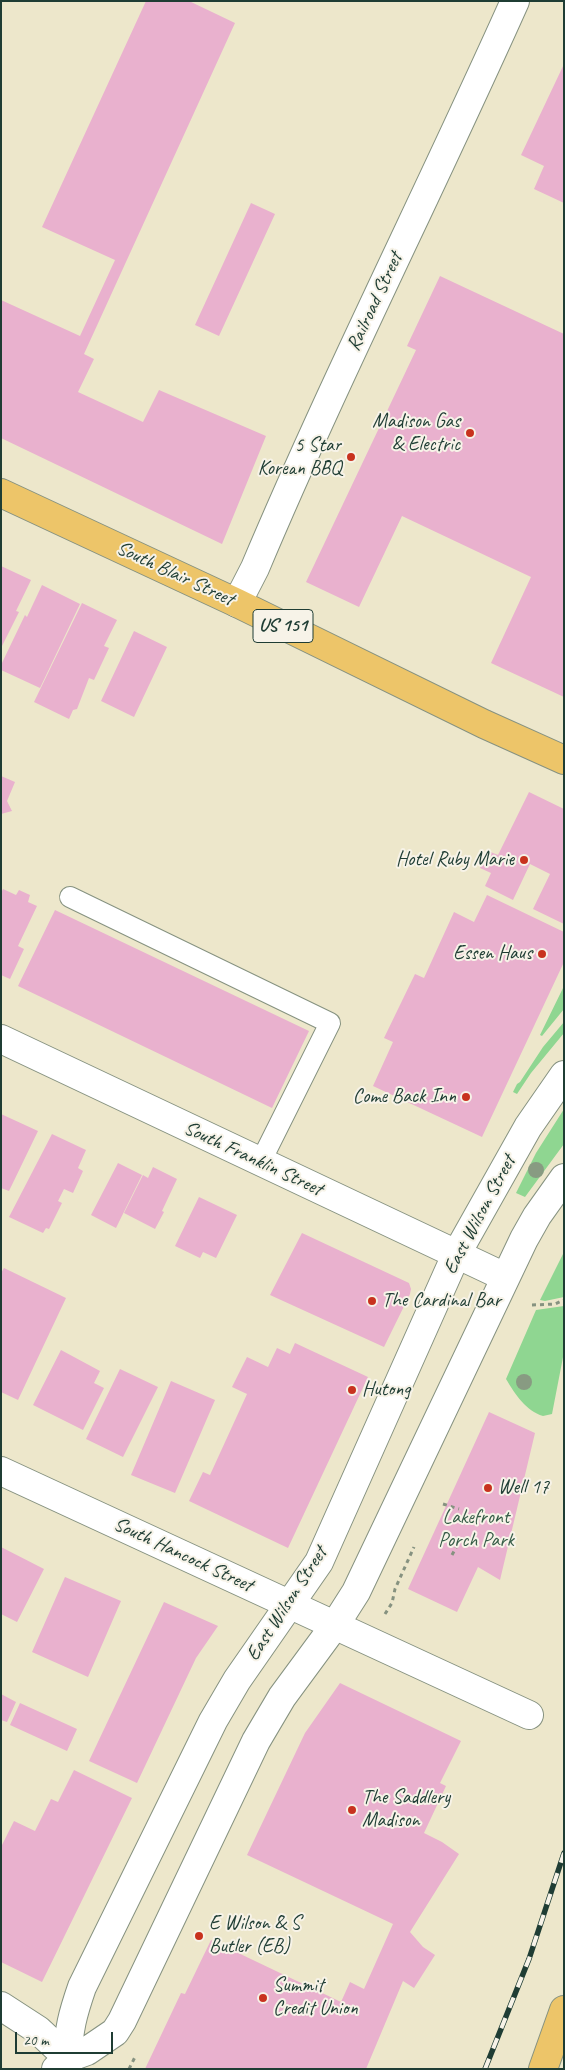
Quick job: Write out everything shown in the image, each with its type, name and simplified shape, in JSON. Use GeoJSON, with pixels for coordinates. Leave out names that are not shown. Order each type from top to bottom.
{"type":"FeatureCollection","features":[{"type":"Feature","properties":{"kind":"main road","name":"South Blair Street"},"geometry":{"type":"LineString","coordinates":[[1,493],[237,603],[484,724],[564,760]]}},
{"type":"Feature","properties":{"kind":"main road"},"geometry":{"type":"LineString","coordinates":[[543,2069],[564,2010]]}},
{"type":"Feature","properties":{"kind":"street","name":"Railroad Street"},"geometry":{"type":"LineString","coordinates":[[237,603],[419,207],[470,103],[515,1]]}},
{"type":"Feature","properties":{"kind":"street","name":"South Franklin Street"},"geometry":{"type":"LineString","coordinates":[[1,1039],[505,1278]]}},
{"type":"Feature","properties":{"kind":"street","name":"East Wilson Street"},"geometry":{"type":"LineString","coordinates":[[64,2065],[72,2015],[86,1978],[213,1721],[242,1672],[319,1562],[456,1255],[528,1127],[564,1075]]}},
{"type":"Feature","properties":{"kind":"street"},"geometry":{"type":"LineString","coordinates":[[1,2006],[38,2030],[64,2065],[115,2032],[122,2021],[256,1741],[282,1697],[335,1625],[356,1592],[505,1278],[537,1216],[564,1178]]}},
{"type":"Feature","properties":{"kind":"street","name":"South Hancock Street"},"geometry":{"type":"LineString","coordinates":[[1,1471],[529,1715]]}},
{"type":"Feature","properties":{"kind":"lane"},"geometry":{"type":"LineString","coordinates":[[70,898],[330,1023],[260,1163]]}},
{"type":"Feature","properties":{"kind":"path"},"geometry":{"type":"LineString","coordinates":[[532,1305],[554,1304],[564,1300]]}},
{"type":"Feature","properties":{"kind":"path"},"geometry":{"type":"LineString","coordinates":[[443,1504],[459,1509]]}},
{"type":"Feature","properties":{"kind":"path"},"geometry":{"type":"LineString","coordinates":[[452,1555],[460,1538]]}},
{"type":"Feature","properties":{"kind":"green space"},"geometry":{"type":"Polygon","coordinates":[[[564,986],[564,1009],[542,1036],[540,1035],[564,986]]]}},
{"type":"Feature","properties":{"kind":"green space"},"geometry":{"type":"Polygon","coordinates":[[[564,1022],[564,1033],[531,1073],[517,1094],[513,1092],[543,1047],[564,1022]]]}},
{"type":"Feature","properties":{"kind":"green space"},"geometry":{"type":"Polygon","coordinates":[[[564,1109],[564,1144],[525,1197],[516,1193],[536,1153],[564,1109]]]}},
{"type":"Feature","properties":{"kind":"green space"},"geometry":{"type":"Polygon","coordinates":[[[564,1252],[564,1297],[545,1301],[540,1300],[564,1252]]]}},
{"type":"Feature","properties":{"kind":"green space"},"geometry":{"type":"Polygon","coordinates":[[[564,1306],[564,1352],[552,1414],[543,1416],[526,1406],[506,1379],[536,1310],[564,1306]]]}},
{"type":"Feature","properties":{"kind":"building"},"geometry":{"type":"Polygon","coordinates":[[[146,1],[189,1],[235,23],[84,354],[94,359],[78,392],[143,422],[159,390],[266,436],[222,544],[1,438],[1,300],[80,336],[115,260],[42,227],[146,1]]]}},
{"type":"Feature","properties":{"kind":"building"},"geometry":{"type":"Polygon","coordinates":[[[564,64],[564,203],[534,189],[544,166],[521,155],[564,64]]]}},
{"type":"Feature","properties":{"kind":"building"},"geometry":{"type":"Polygon","coordinates":[[[251,203],[275,214],[219,336],[195,325],[251,203]]]}},
{"type":"Feature","properties":{"kind":"building","name":"Madison Gas & Electric"},"geometry":{"type":"Polygon","coordinates":[[[440,276],[564,334],[564,697],[491,663],[531,577],[402,516],[359,607],[306,582],[416,350],[407,346],[440,276]]]}},
{"type":"Feature","properties":{"kind":"building"},"geometry":{"type":"Polygon","coordinates":[[[1,566],[31,580],[16,611],[19,612],[1,648],[1,566]]]}},
{"type":"Feature","properties":{"kind":"building"},"geometry":{"type":"Polygon","coordinates":[[[42,585],[80,604],[40,688],[1,670],[1,665],[42,585]]]}},
{"type":"Feature","properties":{"kind":"building"},"geometry":{"type":"Polygon","coordinates":[[[82,603],[117,620],[104,646],[109,648],[94,680],[89,678],[77,709],[73,710],[69,719],[34,702],[82,603]]]}},
{"type":"Feature","properties":{"kind":"building"},"geometry":{"type":"Polygon","coordinates":[[[134,631],[167,647],[134,717],[101,701],[134,631]]]}},
{"type":"Feature","properties":{"kind":"building"},"geometry":{"type":"Polygon","coordinates":[[[1,776],[15,782],[7,801],[12,811],[1,814],[1,776]]]}},
{"type":"Feature","properties":{"kind":"building","name":"Hotel Ruby Marie"},"geometry":{"type":"Polygon","coordinates":[[[529,792],[564,809],[564,924],[533,909],[550,874],[530,864],[513,900],[485,886],[491,873],[480,868],[488,851],[498,855],[529,792]]]}},
{"type":"Feature","properties":{"kind":"building"},"geometry":{"type":"Polygon","coordinates":[[[3,889],[16,895],[19,890],[30,895],[28,902],[37,906],[18,946],[24,949],[10,979],[1,975],[1,893],[3,889]]]}},
{"type":"Feature","properties":{"kind":"building"},"geometry":{"type":"Polygon","coordinates":[[[487,895],[564,932],[564,962],[482,1137],[373,1086],[393,1042],[384,1038],[415,974],[424,978],[454,912],[474,922],[487,895]]]}},
{"type":"Feature","properties":{"kind":"building"},"geometry":{"type":"Polygon","coordinates":[[[55,910],[309,1031],[272,1108],[18,986],[55,910]]]}},
{"type":"Feature","properties":{"kind":"building"},"geometry":{"type":"Polygon","coordinates":[[[1,1114],[38,1131],[9,1191],[1,1188],[1,1114]]]}},
{"type":"Feature","properties":{"kind":"building"},"geometry":{"type":"Polygon","coordinates":[[[52,1134],[86,1150],[78,1168],[83,1171],[73,1193],[64,1189],[58,1201],[62,1203],[49,1229],[46,1228],[43,1233],[9,1217],[52,1134]]]}},
{"type":"Feature","properties":{"kind":"building"},"geometry":{"type":"Polygon","coordinates":[[[118,1163],[142,1175],[116,1228],[91,1215],[118,1163]]]}},
{"type":"Feature","properties":{"kind":"building"},"geometry":{"type":"Polygon","coordinates":[[[153,1167],[177,1179],[155,1229],[124,1213],[143,1175],[148,1178],[153,1167]]]}},
{"type":"Feature","properties":{"kind":"building"},"geometry":{"type":"Polygon","coordinates":[[[199,1197],[237,1215],[216,1258],[203,1252],[200,1258],[175,1246],[199,1197]]]}},
{"type":"Feature","properties":{"kind":"building"},"geometry":{"type":"Polygon","coordinates":[[[302,1233],[409,1283],[410,1294],[384,1347],[270,1295],[302,1233]]]}},
{"type":"Feature","properties":{"kind":"building"},"geometry":{"type":"Polygon","coordinates":[[[4,1268],[66,1298],[18,1400],[1,1392],[1,1273],[4,1268]]]}},
{"type":"Feature","properties":{"kind":"building"},"geometry":{"type":"Polygon","coordinates":[[[295,1343],[368,1377],[288,1548],[189,1501],[203,1472],[210,1475],[247,1394],[232,1387],[247,1357],[268,1367],[277,1348],[290,1354],[295,1343]]]}},
{"type":"Feature","properties":{"kind":"building"},"geometry":{"type":"Polygon","coordinates":[[[61,1350],[100,1371],[94,1383],[104,1388],[83,1430],[33,1405],[61,1350]]]}},
{"type":"Feature","properties":{"kind":"building"},"geometry":{"type":"Polygon","coordinates":[[[120,1369],[158,1387],[123,1457],[86,1439],[120,1369]]]}},
{"type":"Feature","properties":{"kind":"building"},"geometry":{"type":"Polygon","coordinates":[[[171,1381],[215,1400],[175,1493],[131,1475],[171,1381]]]}},
{"type":"Feature","properties":{"kind":"building","name":"Lakefront Porch Park"},"geometry":{"type":"Polygon","coordinates":[[[489,1412],[535,1433],[500,1580],[478,1567],[457,1612],[408,1589],[489,1412]]]}},
{"type":"Feature","properties":{"kind":"building"},"geometry":{"type":"Polygon","coordinates":[[[1,1547],[44,1569],[17,1622],[1,1614],[1,1547]]]}},
{"type":"Feature","properties":{"kind":"building"},"geometry":{"type":"Polygon","coordinates":[[[65,1577],[121,1601],[88,1677],[32,1652],[65,1577]]]}},
{"type":"Feature","properties":{"kind":"building"},"geometry":{"type":"Polygon","coordinates":[[[164,1602],[218,1626],[196,1658],[137,1783],[89,1761],[164,1602]]]}},
{"type":"Feature","properties":{"kind":"building"},"geometry":{"type":"Polygon","coordinates":[[[340,1683],[461,1741],[440,1783],[446,1786],[424,1833],[442,1842],[459,1854],[410,1932],[423,1947],[435,1955],[414,1988],[403,1981],[366,2069],[145,2069],[181,1993],[185,1994],[211,1940],[341,2002],[350,1982],[364,1989],[393,1924],[247,1855],[305,1733],[340,1683]]]}},
{"type":"Feature","properties":{"kind":"building"},"geometry":{"type":"Polygon","coordinates":[[[1,1694],[16,1702],[7,1722],[1,1720],[1,1694]]]}},
{"type":"Feature","properties":{"kind":"building"},"geometry":{"type":"Polygon","coordinates":[[[20,1703],[77,1729],[67,1751],[10,1725],[20,1703]]]}},
{"type":"Feature","properties":{"kind":"building"},"geometry":{"type":"Polygon","coordinates":[[[74,1770],[132,1798],[42,1982],[1,1962],[1,1847],[14,1821],[35,1831],[51,1799],[58,1802],[74,1770]]]}},
{"type":"Feature","properties":{"kind":"railway"},"geometry":{"type":"LineString","coordinates":[[485,2069],[529,1959],[564,1853]]}},
{"type":"Feature","properties":{"kind":"place","name":"Madison Gas & Electric"},"geometry":{"type":"Point","coordinates":[470,433]}},
{"type":"Feature","properties":{"kind":"place","name":"5 Star Korean BBQ"},"geometry":{"type":"Point","coordinates":[351,457]}},
{"type":"Feature","properties":{"kind":"place","name":"Hotel Ruby Marie"},"geometry":{"type":"Point","coordinates":[524,860]}},
{"type":"Feature","properties":{"kind":"place","name":"Essen Haus"},"geometry":{"type":"Point","coordinates":[542,954]}},
{"type":"Feature","properties":{"kind":"place","name":"Come Back Inn"},"geometry":{"type":"Point","coordinates":[466,1097]}},
{"type":"Feature","properties":{"kind":"place","name":"The Cardinal Bar"},"geometry":{"type":"Point","coordinates":[372,1301]}},
{"type":"Feature","properties":{"kind":"place","name":"Hutong"},"geometry":{"type":"Point","coordinates":[352,1390]}},
{"type":"Feature","properties":{"kind":"place","name":"Well 17"},"geometry":{"type":"Point","coordinates":[488,1488]}},
{"type":"Feature","properties":{"kind":"place","name":"The Saddlery Madison"},"geometry":{"type":"Point","coordinates":[352,1810]}},
{"type":"Feature","properties":{"kind":"place","name":"E Wilson & S Butler (EB)"},"geometry":{"type":"Point","coordinates":[199,1936]}},
{"type":"Feature","properties":{"kind":"place","name":"Summit Credit Union"},"geometry":{"type":"Point","coordinates":[263,1998]}}]}
